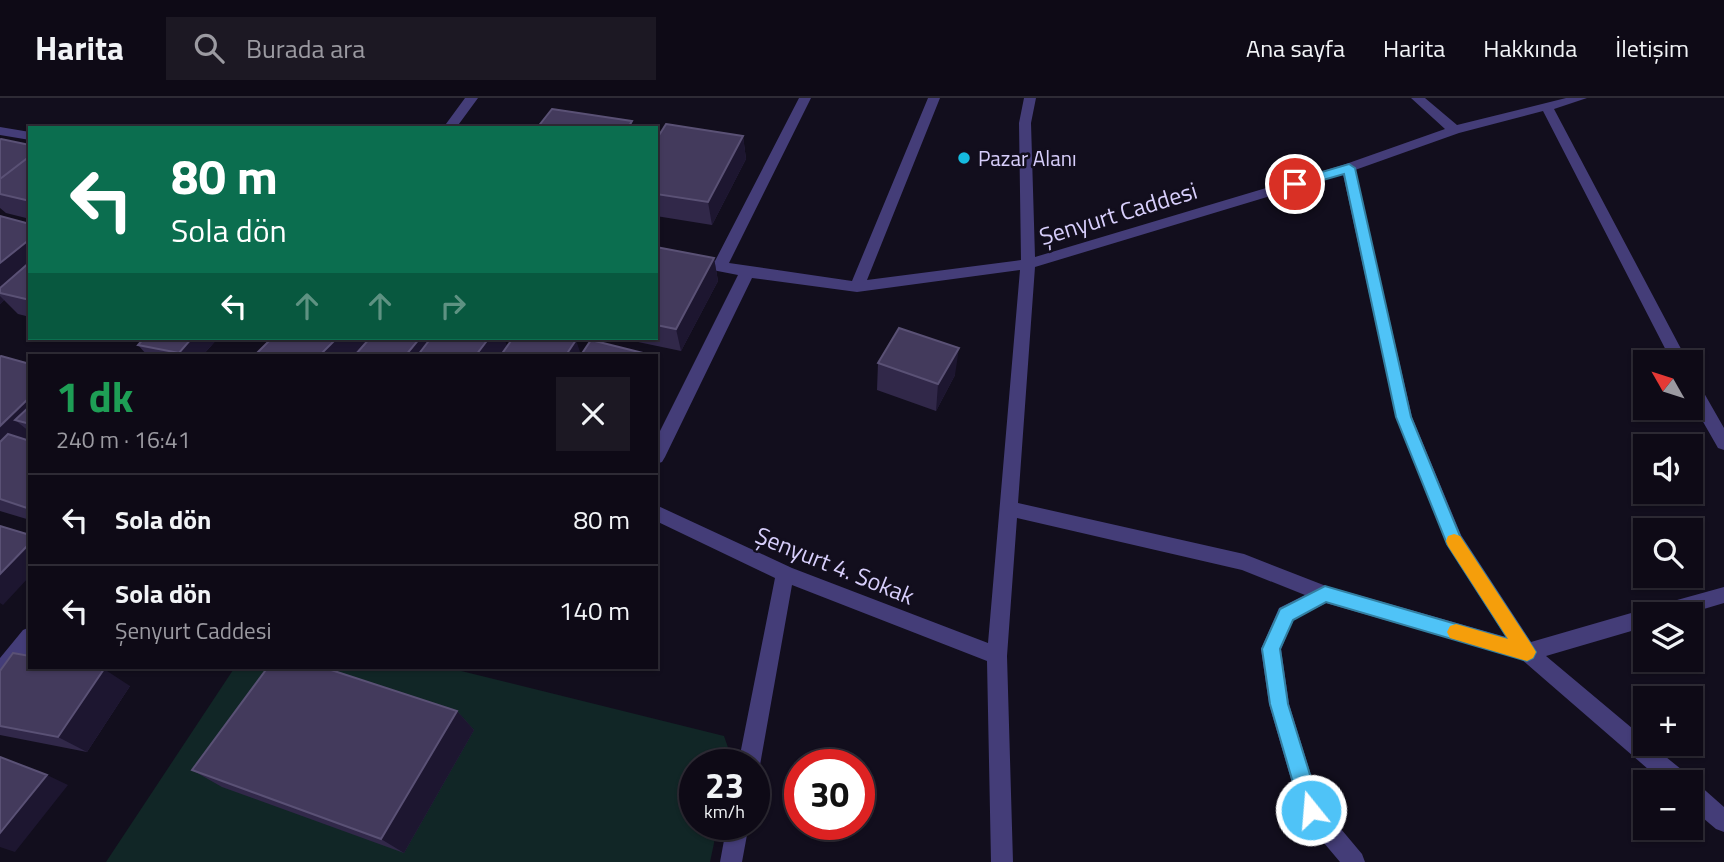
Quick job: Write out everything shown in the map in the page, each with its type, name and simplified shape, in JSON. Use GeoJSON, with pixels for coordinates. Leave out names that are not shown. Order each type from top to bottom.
{"type":"FeatureCollection","features":[{"type":"Feature","properties":{"kind":"street"},"geometry":{"type":"LineString","coordinates":[[451,126],[472,98]]}},
{"type":"Feature","properties":{"kind":"street"},"geometry":{"type":"LineString","coordinates":[[720,266],[805,98]]}},
{"type":"Feature","properties":{"kind":"street"},"geometry":{"type":"LineString","coordinates":[[857,287],[934,98]]}},
{"type":"Feature","properties":{"kind":"street"},"geometry":{"type":"LineString","coordinates":[[1002,862],[997,656],[1028,264],[1025,123],[1030,98]]}},
{"type":"Feature","properties":{"kind":"street"},"geometry":{"type":"LineString","coordinates":[[1417,98],[1454,130]]}},
{"type":"Feature","properties":{"kind":"street","name":"Şenyurt Caddesi"},"geometry":{"type":"LineString","coordinates":[[658,254],[747,272],[857,287],[1028,264],[1349,168],[1454,130],[1581,98]]}},
{"type":"Feature","properties":{"kind":"street"},"geometry":{"type":"LineString","coordinates":[[1547,107],[1674,350]]}},
{"type":"Feature","properties":{"kind":"street"},"geometry":{"type":"LineString","coordinates":[[0,131],[28,136]]}},
{"type":"Feature","properties":{"kind":"street"},"geometry":{"type":"LineString","coordinates":[[1349,168],[1404,417],[1453,539],[1527,652],[1665,770]]}},
{"type":"Feature","properties":{"kind":"street"},"geometry":{"type":"LineString","coordinates":[[658,453],[747,272]]}},
{"type":"Feature","properties":{"kind":"street"},"geometry":{"type":"LineString","coordinates":[[1703,406],[1724,443]]}},
{"type":"Feature","properties":{"kind":"street"},"geometry":{"type":"LineString","coordinates":[[1010,509],[1244,562],[1325,594],[1527,652],[1633,621]]}},
{"type":"Feature","properties":{"kind":"street","name":"Şenyurt 4. Sokak"},"geometry":{"type":"LineString","coordinates":[[658,513],[785,574],[997,656]]}},
{"type":"Feature","properties":{"kind":"street"},"geometry":{"type":"LineString","coordinates":[[752,749],[785,574]]}},
{"type":"Feature","properties":{"kind":"street"},"geometry":{"type":"LineString","coordinates":[[1325,594],[1286,614],[1271,649],[1279,704],[1311,810],[1354,862]]}},
{"type":"Feature","properties":{"kind":"street"},"geometry":{"type":"LineString","coordinates":[[1700,602],[1724,595]]}},
{"type":"Feature","properties":{"kind":"street"},"geometry":{"type":"LineString","coordinates":[[0,673],[28,638]]}},
{"type":"Feature","properties":{"kind":"street"},"geometry":{"type":"LineString","coordinates":[[1703,803],[1724,821]]}},
{"type":"Feature","properties":{"kind":"street"},"geometry":{"type":"LineString","coordinates":[[731,862],[735,840]]}},
{"type":"Feature","properties":{"kind":"green space"},"geometry":{"type":"Polygon","coordinates":[[[234,669],[453,669],[724,736],[729,749],[679,749],[679,840],[715,840],[710,862],[106,862],[234,669]]]}},
{"type":"Feature","properties":{"kind":"building"},"geometry":{"type":"Polygon","coordinates":[[[552,109],[632,121],[629,126],[539,126],[552,109]]]}},
{"type":"Feature","properties":{"kind":"building"},"geometry":{"type":"Polygon","coordinates":[[[666,124],[743,136],[708,202],[658,194],[658,137],[666,124]]]}},
{"type":"Feature","properties":{"kind":"building"},"geometry":{"type":"Polygon","coordinates":[[[0,140],[28,145],[28,158],[0,179],[0,140]]]}},
{"type":"Feature","properties":{"kind":"building"},"geometry":{"type":"Polygon","coordinates":[[[28,158],[28,201],[0,194],[0,179],[28,158]]]}},
{"type":"Feature","properties":{"kind":"building"},"geometry":{"type":"Polygon","coordinates":[[[0,216],[28,223],[28,241],[0,263],[0,216]]]}},
{"type":"Feature","properties":{"kind":"building"},"geometry":{"type":"Polygon","coordinates":[[[658,247],[714,258],[676,329],[658,325],[658,247]]]}},
{"type":"Feature","properties":{"kind":"building"},"geometry":{"type":"Polygon","coordinates":[[[28,264],[28,300],[0,293],[0,288],[28,264]]]}},
{"type":"Feature","properties":{"kind":"building"},"geometry":{"type":"Polygon","coordinates":[[[899,328],[959,348],[938,384],[878,363],[899,328]]]}},
{"type":"Feature","properties":{"kind":"building"},"geometry":{"type":"Polygon","coordinates":[[[142,340],[190,340],[179,353],[138,345],[142,340]]]}},
{"type":"Feature","properties":{"kind":"building"},"geometry":{"type":"Polygon","coordinates":[[[270,340],[335,340],[321,354],[256,354],[270,340]]]}},
{"type":"Feature","properties":{"kind":"building"},"geometry":{"type":"Polygon","coordinates":[[[368,340],[418,340],[407,354],[356,354],[368,340]]]}},
{"type":"Feature","properties":{"kind":"building"},"geometry":{"type":"Polygon","coordinates":[[[429,340],[487,340],[477,354],[419,354],[429,340]]]}},
{"type":"Feature","properties":{"kind":"building"},"geometry":{"type":"Polygon","coordinates":[[[512,340],[576,340],[567,354],[502,354],[512,340]]]}},
{"type":"Feature","properties":{"kind":"building"},"geometry":{"type":"Polygon","coordinates":[[[591,340],[647,354],[582,354],[591,340]]]}},
{"type":"Feature","properties":{"kind":"building"},"geometry":{"type":"Polygon","coordinates":[[[0,357],[28,363],[28,399],[0,426],[0,357]]]}},
{"type":"Feature","properties":{"kind":"building"},"geometry":{"type":"Polygon","coordinates":[[[28,408],[28,423],[15,420],[28,408]]]}},
{"type":"Feature","properties":{"kind":"building"},"geometry":{"type":"Polygon","coordinates":[[[8,434],[28,440],[28,508],[0,499],[0,442],[8,434]]]}},
{"type":"Feature","properties":{"kind":"building"},"geometry":{"type":"Polygon","coordinates":[[[0,526],[28,534],[28,545],[0,574],[0,526]]]}},
{"type":"Feature","properties":{"kind":"building"},"geometry":{"type":"Polygon","coordinates":[[[13,653],[28,656],[28,669],[104,669],[58,737],[0,726],[0,671],[13,653]]]}},
{"type":"Feature","properties":{"kind":"building"},"geometry":{"type":"Polygon","coordinates":[[[267,669],[328,669],[457,711],[381,839],[192,770],[267,669]]]}},
{"type":"Feature","properties":{"kind":"building"},"geometry":{"type":"Polygon","coordinates":[[[0,757],[47,775],[0,833],[0,757]]]}},
{"type":"Feature","properties":{"kind":"slow traffic"},"geometry":{"type":"LineString","coordinates":[[1454,541],[1527,652],[1456,632]]}},
{"type":"Feature","properties":{"kind":"place","name":"Pazar Alanı"},"geometry":{"type":"Point","coordinates":[964,158]}},
{"type":"Feature","properties":{"kind":"route"},"geometry":{"type":"LineString","coordinates":[[1295,184],[1349,168],[1404,417],[1453,539],[1527,652],[1325,594],[1286,614],[1271,649],[1279,704],[1311,810]]}}]}
